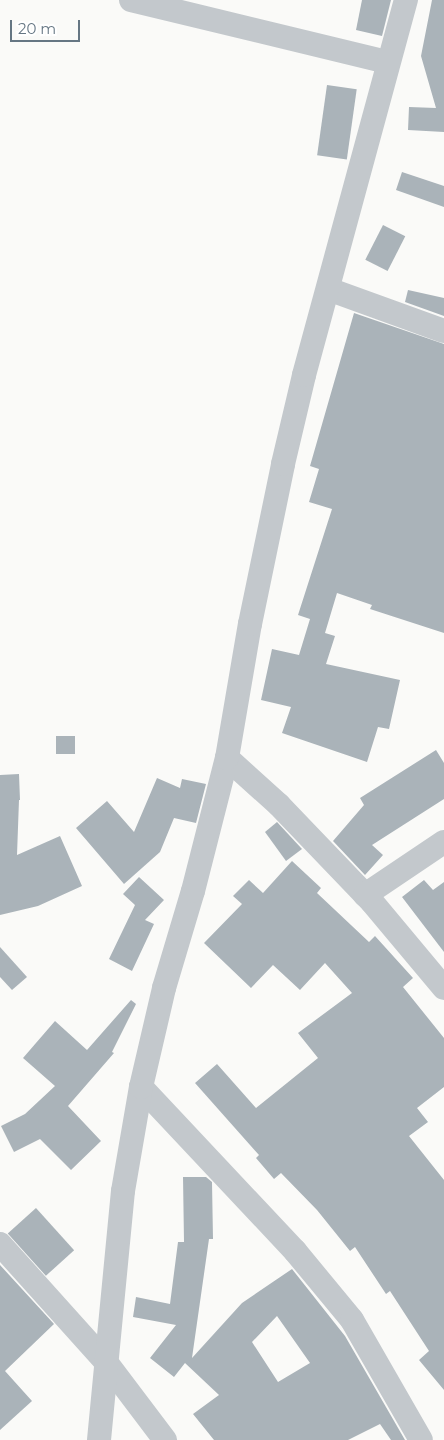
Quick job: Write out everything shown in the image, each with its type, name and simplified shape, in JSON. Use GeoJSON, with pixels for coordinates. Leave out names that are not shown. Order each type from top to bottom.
{"type":"FeatureCollection","features":[{"type":"Feature","properties":{"kind":"street"},"geometry":{"type":"LineString","coordinates":[[131,0],[388,62]]}},
{"type":"Feature","properties":{"kind":"street"},"geometry":{"type":"LineString","coordinates":[[100,1440],[123,1191],[141,1087],[164,988],[193,891],[227,758],[250,624],[283,464],[388,62],[406,0]]}},
{"type":"Feature","properties":{"kind":"street"},"geometry":{"type":"LineString","coordinates":[[328,289],[444,331]]}},
{"type":"Feature","properties":{"kind":"street"},"geometry":{"type":"LineString","coordinates":[[227,758],[278,805],[365,895],[444,988]]}},
{"type":"Feature","properties":{"kind":"street"},"geometry":{"type":"LineString","coordinates":[[365,895],[444,842]]}},
{"type":"Feature","properties":{"kind":"street"},"geometry":{"type":"LineString","coordinates":[[141,1087],[295,1251],[352,1320],[422,1440]]}},
{"type":"Feature","properties":{"kind":"street"},"geometry":{"type":"LineString","coordinates":[[0,1244],[106,1362],[165,1440]]}},
{"type":"Feature","properties":{"kind":"building"},"geometry":{"type":"Polygon","coordinates":[[[362,0],[391,0],[382,36],[356,30],[362,0]]]}},
{"type":"Feature","properties":{"kind":"building"},"geometry":{"type":"Polygon","coordinates":[[[432,0],[444,0],[444,132],[408,130],[409,107],[436,108],[421,56],[432,0]]]}},
{"type":"Feature","properties":{"kind":"building"},"geometry":{"type":"Polygon","coordinates":[[[327,85],[357,89],[347,159],[317,155],[327,85]]]}},
{"type":"Feature","properties":{"kind":"building"},"geometry":{"type":"Polygon","coordinates":[[[402,172],[444,186],[444,207],[396,190],[402,172]]]}},
{"type":"Feature","properties":{"kind":"building"},"geometry":{"type":"Polygon","coordinates":[[[383,225],[405,236],[388,271],[365,260],[383,225]]]}},
{"type":"Feature","properties":{"kind":"building"},"geometry":{"type":"Polygon","coordinates":[[[408,290],[444,298],[444,316],[405,302],[408,290]]]}},
{"type":"Feature","properties":{"kind":"building"},"geometry":{"type":"Polygon","coordinates":[[[354,313],[444,344],[444,633],[370,609],[372,605],[337,593],[325,633],[335,636],[326,664],[400,680],[389,729],[378,727],[367,762],[282,733],[291,707],[261,700],[272,649],[299,655],[310,619],[298,615],[332,509],[309,502],[319,469],[310,466],[354,313]]]}},
{"type":"Feature","properties":{"kind":"building"},"geometry":{"type":"Polygon","coordinates":[[[56,736],[75,736],[75,754],[56,754],[56,736]]]}},
{"type":"Feature","properties":{"kind":"building"},"geometry":{"type":"Polygon","coordinates":[[[436,750],[444,763],[444,799],[372,845],[383,855],[365,875],[333,841],[364,805],[360,798],[436,750]]]}},
{"type":"Feature","properties":{"kind":"building"},"geometry":{"type":"Polygon","coordinates":[[[19,774],[20,800],[17,855],[60,836],[82,886],[38,906],[0,915],[0,775],[19,774]]]}},
{"type":"Feature","properties":{"kind":"building"},"geometry":{"type":"Polygon","coordinates":[[[157,778],[180,788],[182,779],[206,784],[196,823],[174,818],[160,852],[124,884],[76,828],[107,801],[134,832],[157,778]]]}},
{"type":"Feature","properties":{"kind":"building"},"geometry":{"type":"Polygon","coordinates":[[[277,822],[302,849],[286,861],[265,832],[277,822]]]}},
{"type":"Feature","properties":{"kind":"building"},"geometry":{"type":"Polygon","coordinates":[[[292,861],[321,888],[317,893],[369,942],[375,936],[413,978],[403,987],[444,1038],[444,1087],[417,1108],[428,1122],[409,1136],[444,1180],[444,1390],[419,1360],[429,1351],[390,1291],[386,1294],[355,1247],[350,1251],[317,1210],[281,1173],[274,1179],[256,1158],[259,1155],[195,1083],[217,1064],[256,1108],[318,1058],[298,1033],[352,993],[325,963],[300,990],[273,965],[251,988],[204,943],[242,904],[233,896],[249,880],[263,893],[292,861]]]}},
{"type":"Feature","properties":{"kind":"building"},"geometry":{"type":"Polygon","coordinates":[[[139,877],[164,900],[145,920],[154,924],[132,971],[109,959],[135,905],[123,894],[139,877]]]}},
{"type":"Feature","properties":{"kind":"building"},"geometry":{"type":"Polygon","coordinates":[[[424,880],[433,890],[444,882],[444,952],[402,897],[424,880]]]}},
{"type":"Feature","properties":{"kind":"building"},"geometry":{"type":"Polygon","coordinates":[[[0,947],[27,977],[12,990],[0,977],[0,947]]]}},
{"type":"Feature","properties":{"kind":"building"},"geometry":{"type":"Polygon","coordinates":[[[131,1000],[136,1004],[112,1052],[114,1053],[68,1106],[101,1141],[71,1170],[40,1139],[14,1152],[1,1126],[25,1114],[55,1086],[23,1058],[55,1021],[87,1050],[131,1000]]]}},
{"type":"Feature","properties":{"kind":"building"},"geometry":{"type":"Polygon","coordinates":[[[183,1177],[206,1177],[212,1182],[213,1239],[209,1239],[192,1358],[242,1303],[292,1269],[345,1336],[405,1440],[391,1440],[380,1424],[348,1440],[214,1440],[193,1414],[219,1395],[185,1363],[174,1377],[150,1358],[176,1325],[133,1317],[136,1297],[170,1304],[178,1242],[184,1242],[183,1177]],[[277,1316],[252,1342],[278,1382],[310,1363],[277,1316]]]}},
{"type":"Feature","properties":{"kind":"building"},"geometry":{"type":"Polygon","coordinates":[[[36,1208],[74,1250],[46,1276],[8,1233],[36,1208]]]}},
{"type":"Feature","properties":{"kind":"building"},"geometry":{"type":"Polygon","coordinates":[[[0,1265],[54,1324],[5,1371],[32,1401],[0,1430],[0,1265]]]}}]}
